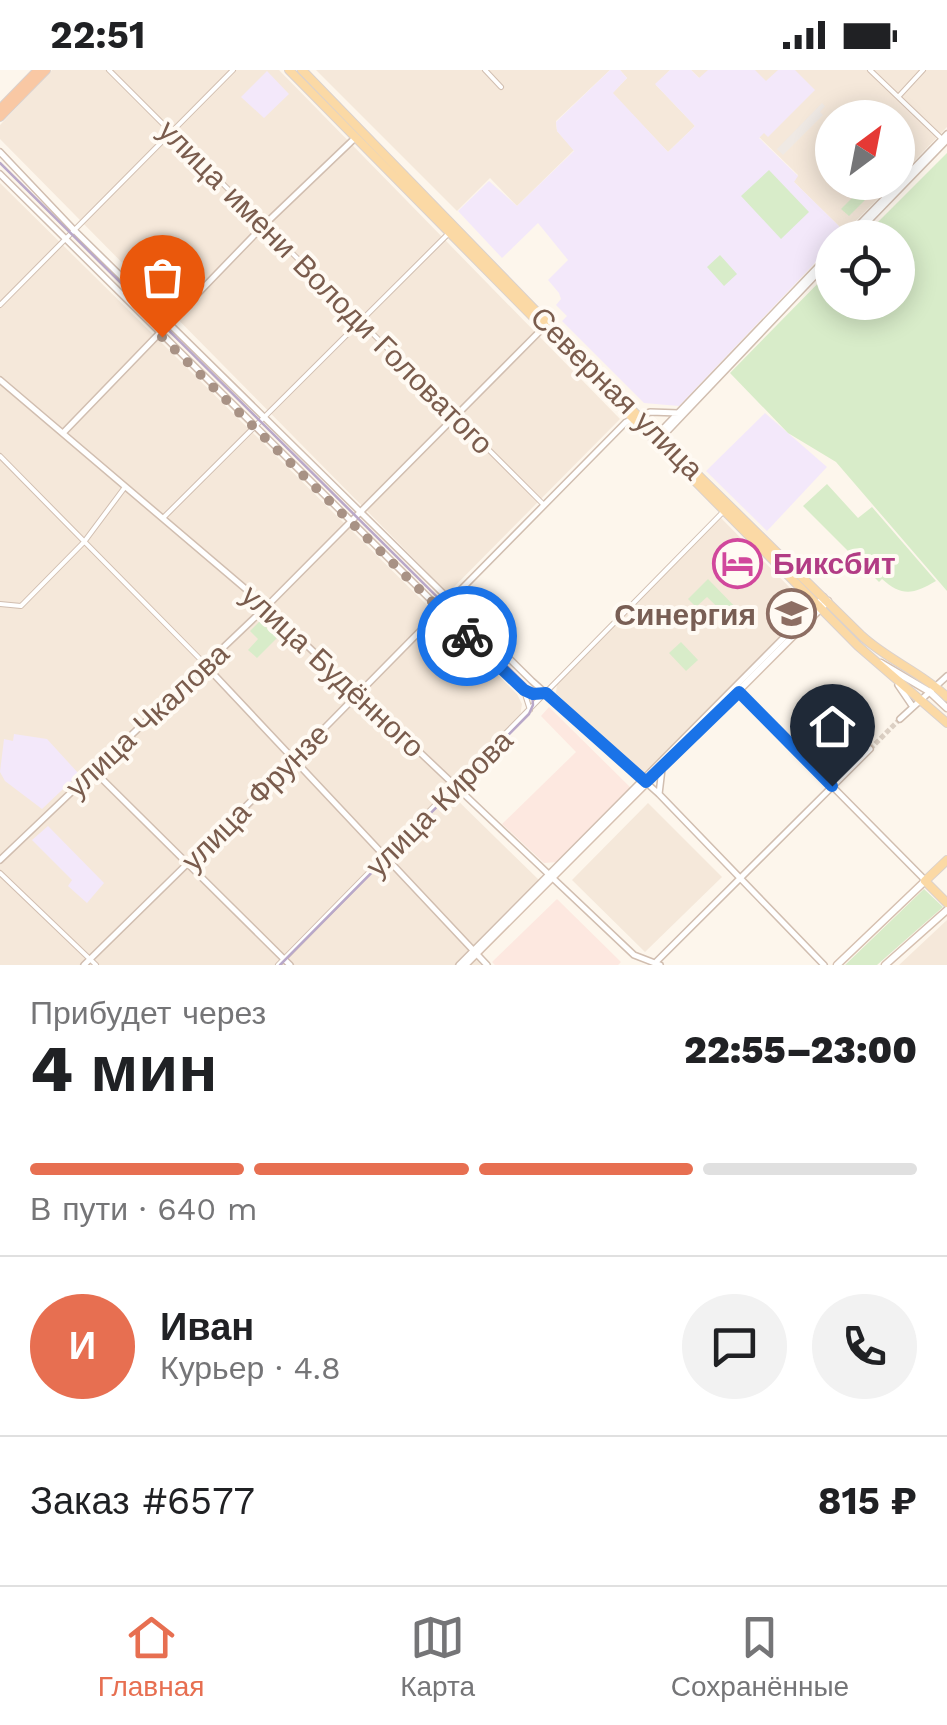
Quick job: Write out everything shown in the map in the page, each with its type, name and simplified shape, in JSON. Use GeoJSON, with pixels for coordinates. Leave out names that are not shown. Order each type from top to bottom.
{"type":"FeatureCollection","features":[{"type":"Feature","properties":{"kind":"highway"},"geometry":{"type":"LineString","coordinates":[[0,109],[38,70]]}},
{"type":"Feature","properties":{"kind":"highway"},"geometry":{"type":"LineString","coordinates":[[0,117],[46,70]]}},
{"type":"Feature","properties":{"kind":"main road","name":"Северная улица"},"geometry":{"type":"LineString","coordinates":[[289,70],[355,138],[407,184]]}},
{"type":"Feature","properties":{"kind":"main road","name":"Северная улица"},"geometry":{"type":"LineString","coordinates":[[302,70],[544,326],[892,677],[947,723]]}},
{"type":"Feature","properties":{"kind":"main road","name":"Северная улица"},"geometry":{"type":"LineString","coordinates":[[657,438],[723,512],[880,653],[933,689],[947,708]]}},
{"type":"Feature","properties":{"kind":"main road"},"geometry":{"type":"LineString","coordinates":[[462,965],[644,781],[662,769],[739,692],[822,603]]}},
{"type":"Feature","properties":{"kind":"main road","name":"Северная улица"},"geometry":{"type":"LineString","coordinates":[[872,657],[947,697]]}},
{"type":"Feature","properties":{"kind":"main road"},"geometry":{"type":"LineString","coordinates":[[837,965],[947,860]]}},
{"type":"Feature","properties":{"kind":"main road"},"geometry":{"type":"LineString","coordinates":[[885,965],[947,907],[925,881]]}},
{"type":"Feature","properties":{"kind":"street","name":"улица имени Володи Головатого"},"geometry":{"type":"LineString","coordinates":[[109,70],[543,504]]}},
{"type":"Feature","properties":{"kind":"street"},"geometry":{"type":"LineString","coordinates":[[0,304],[233,70]]}},
{"type":"Feature","properties":{"kind":"street"},"geometry":{"type":"LineString","coordinates":[[484,70],[501,86]]}},
{"type":"Feature","properties":{"kind":"street"},"geometry":{"type":"LineString","coordinates":[[866,220],[945,139],[870,70]]}},
{"type":"Feature","properties":{"kind":"street"},"geometry":{"type":"LineString","coordinates":[[898,97],[924,70]]}},
{"type":"Feature","properties":{"kind":"street"},"geometry":{"type":"LineString","coordinates":[[64,432],[264,225],[355,138]]}},
{"type":"Feature","properties":{"kind":"street"},"geometry":{"type":"LineString","coordinates":[[0,152],[360,513],[546,693],[659,794],[824,965]]}},
{"type":"Feature","properties":{"kind":"street"},"geometry":{"type":"LineString","coordinates":[[0,174],[524,690],[546,693]]}},
{"type":"Feature","properties":{"kind":"street"},"geometry":{"type":"LineString","coordinates":[[164,517],[451,231]]}},
{"type":"Feature","properties":{"kind":"street"},"geometry":{"type":"LineString","coordinates":[[657,438],[815,272]]}},
{"type":"Feature","properties":{"kind":"street"},"geometry":{"type":"LineString","coordinates":[[657,438],[815,273]]}},
{"type":"Feature","properties":{"kind":"street","name":"улица Чкалова"},"geometry":{"type":"LineString","coordinates":[[0,860],[206,666],[544,326]]}},
{"type":"Feature","properties":{"kind":"street","name":"улица Будённого"},"geometry":{"type":"LineString","coordinates":[[0,380],[266,607],[634,955],[656,964]]}},
{"type":"Feature","properties":{"kind":"street"},"geometry":{"type":"LineString","coordinates":[[634,417],[650,412],[679,412]]}},
{"type":"Feature","properties":{"kind":"street","name":"улица Фрунзе"},"geometry":{"type":"LineString","coordinates":[[84,965],[634,417]]}},
{"type":"Feature","properties":{"kind":"street"},"geometry":{"type":"LineString","coordinates":[[0,456],[206,666],[488,965]]}},
{"type":"Feature","properties":{"kind":"street"},"geometry":{"type":"LineString","coordinates":[[0,604],[22,606],[84,542],[126,485]]}},
{"type":"Feature","properties":{"kind":"street","name":"улица Кирова"},"geometry":{"type":"LineString","coordinates":[[278,965],[723,512]]}},
{"type":"Feature","properties":{"kind":"street"},"geometry":{"type":"LineString","coordinates":[[644,781],[822,603]]}},
{"type":"Feature","properties":{"kind":"street"},"geometry":{"type":"LineString","coordinates":[[900,719],[947,676]]}},
{"type":"Feature","properties":{"kind":"street","name":"Северная улица"},"geometry":{"type":"LineString","coordinates":[[892,677],[912,707]]}},
{"type":"Feature","properties":{"kind":"street"},"geometry":{"type":"LineString","coordinates":[[524,690],[531,706],[528,714]]}},
{"type":"Feature","properties":{"kind":"street"},"geometry":{"type":"LineString","coordinates":[[739,692],[925,881]]}},
{"type":"Feature","properties":{"kind":"street"},"geometry":{"type":"LineString","coordinates":[[656,964],[870,750]]}},
{"type":"Feature","properties":{"kind":"street"},"geometry":{"type":"LineString","coordinates":[[659,794],[662,769]]}},
{"type":"Feature","properties":{"kind":"street"},"geometry":{"type":"LineString","coordinates":[[94,771],[290,965]]}},
{"type":"Feature","properties":{"kind":"street"},"geometry":{"type":"LineString","coordinates":[[0,873],[96,965]]}},
{"type":"Feature","properties":{"kind":"shaded area"},"geometry":{"type":"Polygon","coordinates":[[[52,70],[279,70],[620,419],[448,593],[0,139],[0,125],[52,70]]]}},
{"type":"Feature","properties":{"kind":"shaded area"},"geometry":{"type":"Polygon","coordinates":[[[316,70],[610,70],[556,121],[557,131],[574,150],[517,206],[490,178],[457,211],[316,70]]]}},
{"type":"Feature","properties":{"kind":"shaded area"},"geometry":{"type":"Polygon","coordinates":[[[610,70],[620,70],[627,78],[613,93],[668,152],[695,126],[655,84],[670,70],[691,70],[699,78],[708,70],[755,70],[766,81],[778,70],[795,70],[815,90],[768,137],[764,133],[759,138],[798,176],[794,182],[833,220],[815,220],[815,263],[679,406],[644,403],[562,321],[567,316],[556,305],[561,299],[548,280],[568,260],[538,223],[502,258],[458,211],[489,181],[517,206],[574,151],[557,131],[556,122],[610,70]]]}},
{"type":"Feature","properties":{"kind":"shaded area"},"geometry":{"type":"Polygon","coordinates":[[[620,70],[670,70],[656,85],[695,126],[668,152],[612,93],[627,78],[620,70]]]}},
{"type":"Feature","properties":{"kind":"shaded area"},"geometry":{"type":"Polygon","coordinates":[[[691,70],[947,70],[947,127],[915,160],[915,100],[815,100],[815,200],[876,200],[857,220],[833,220],[793,181],[798,175],[691,70]]]}},
{"type":"Feature","properties":{"kind":"shaded area"},"geometry":{"type":"Polygon","coordinates":[[[267,71],[289,94],[264,118],[241,97],[267,71]]]}},
{"type":"Feature","properties":{"kind":"shaded area"},"geometry":{"type":"Polygon","coordinates":[[[815,110],[815,123],[783,155],[777,149],[815,110]]]}},
{"type":"Feature","properties":{"kind":"shaded area"},"geometry":{"type":"Polygon","coordinates":[[[0,183],[517,694],[522,704],[520,716],[447,790],[540,881],[469,951],[481,965],[0,965],[0,183]]]}},
{"type":"Feature","properties":{"kind":"shaded area"},"geometry":{"type":"Polygon","coordinates":[[[765,413],[827,467],[767,531],[706,471],[765,413]]]}},
{"type":"Feature","properties":{"kind":"shaded area"},"geometry":{"type":"Polygon","coordinates":[[[721,518],[811,609],[645,774],[638,773],[556,693],[557,684],[721,518]]]}},
{"type":"Feature","properties":{"kind":"shaded area"},"geometry":{"type":"Polygon","coordinates":[[[549,707],[631,788],[558,862],[544,863],[502,824],[576,752],[541,716],[549,707]]]}},
{"type":"Feature","properties":{"kind":"shaded area"},"geometry":{"type":"Polygon","coordinates":[[[14,734],[47,739],[79,774],[42,809],[5,781],[0,772],[4,739],[13,741],[14,734]]]}},
{"type":"Feature","properties":{"kind":"shaded area"},"geometry":{"type":"Polygon","coordinates":[[[648,803],[722,877],[645,952],[572,880],[648,803]]]}},
{"type":"Feature","properties":{"kind":"shaded area"},"geometry":{"type":"Polygon","coordinates":[[[48,826],[104,883],[87,903],[68,886],[72,880],[32,840],[48,826]]]}},
{"type":"Feature","properties":{"kind":"shaded area"},"geometry":{"type":"Polygon","coordinates":[[[557,899],[621,962],[495,965],[492,962],[557,899]]]}},
{"type":"Feature","properties":{"kind":"shaded area"},"geometry":{"type":"Polygon","coordinates":[[[947,920],[947,965],[899,965],[947,920]]]}},
{"type":"Feature","properties":{"kind":"green space"},"geometry":{"type":"Polygon","coordinates":[[[947,153],[947,591],[836,462],[788,433],[730,373],[815,286],[815,320],[915,320],[915,220],[880,220],[900,200],[915,200],[915,185],[947,153]]]}},
{"type":"Feature","properties":{"kind":"green space"},"geometry":{"type":"Polygon","coordinates":[[[769,170],[809,212],[781,239],[741,196],[769,170]]]}},
{"type":"Feature","properties":{"kind":"green space"},"geometry":{"type":"Polygon","coordinates":[[[850,200],[865,200],[849,216],[841,209],[850,200]]]}},
{"type":"Feature","properties":{"kind":"green space"},"geometry":{"type":"Polygon","coordinates":[[[720,255],[737,274],[724,286],[707,267],[720,255]]]}},
{"type":"Feature","properties":{"kind":"green space"},"geometry":{"type":"Polygon","coordinates":[[[827,484],[858,518],[872,507],[936,581],[908,592],[882,579],[879,582],[803,506],[827,484]]]}},
{"type":"Feature","properties":{"kind":"green space"},"geometry":{"type":"Polygon","coordinates":[[[708,579],[746,618],[737,626],[707,597],[696,607],[688,599],[708,579]]]}},
{"type":"Feature","properties":{"kind":"green space"},"geometry":{"type":"Polygon","coordinates":[[[260,621],[277,638],[257,658],[248,650],[258,639],[250,631],[260,621]]]}},
{"type":"Feature","properties":{"kind":"green space"},"geometry":{"type":"Polygon","coordinates":[[[681,642],[698,660],[686,671],[669,653],[681,642]]]}},
{"type":"Feature","properties":{"kind":"green space"},"geometry":{"type":"Polygon","coordinates":[[[924,889],[943,907],[877,965],[845,965],[924,889]]]}},
{"type":"Feature","properties":{"kind":"tunnel"},"geometry":{"type":"LineString","coordinates":[[870,749],[900,719]]}},
{"type":"Feature","properties":{"kind":"tram line"},"geometry":{"type":"LineString","coordinates":[[0,163],[532,691],[529,714],[280,965]]}},
{"type":"Feature","properties":{"kind":"way so far"},"geometry":{"type":"LineString","coordinates":[[162,337],[467,636]]}},
{"type":"Feature","properties":{"kind":"place","name":"Биксбит"},"geometry":{"type":"Point","coordinates":[738,563]}},
{"type":"Feature","properties":{"kind":"place","name":"Синергия"},"geometry":{"type":"Point","coordinates":[791,614]}},
{"type":"Feature","properties":{"kind":"route"},"geometry":{"type":"LineString","coordinates":[[467,636],[524,690],[546,693],[646,782],[739,692],[832,786]]}}]}
